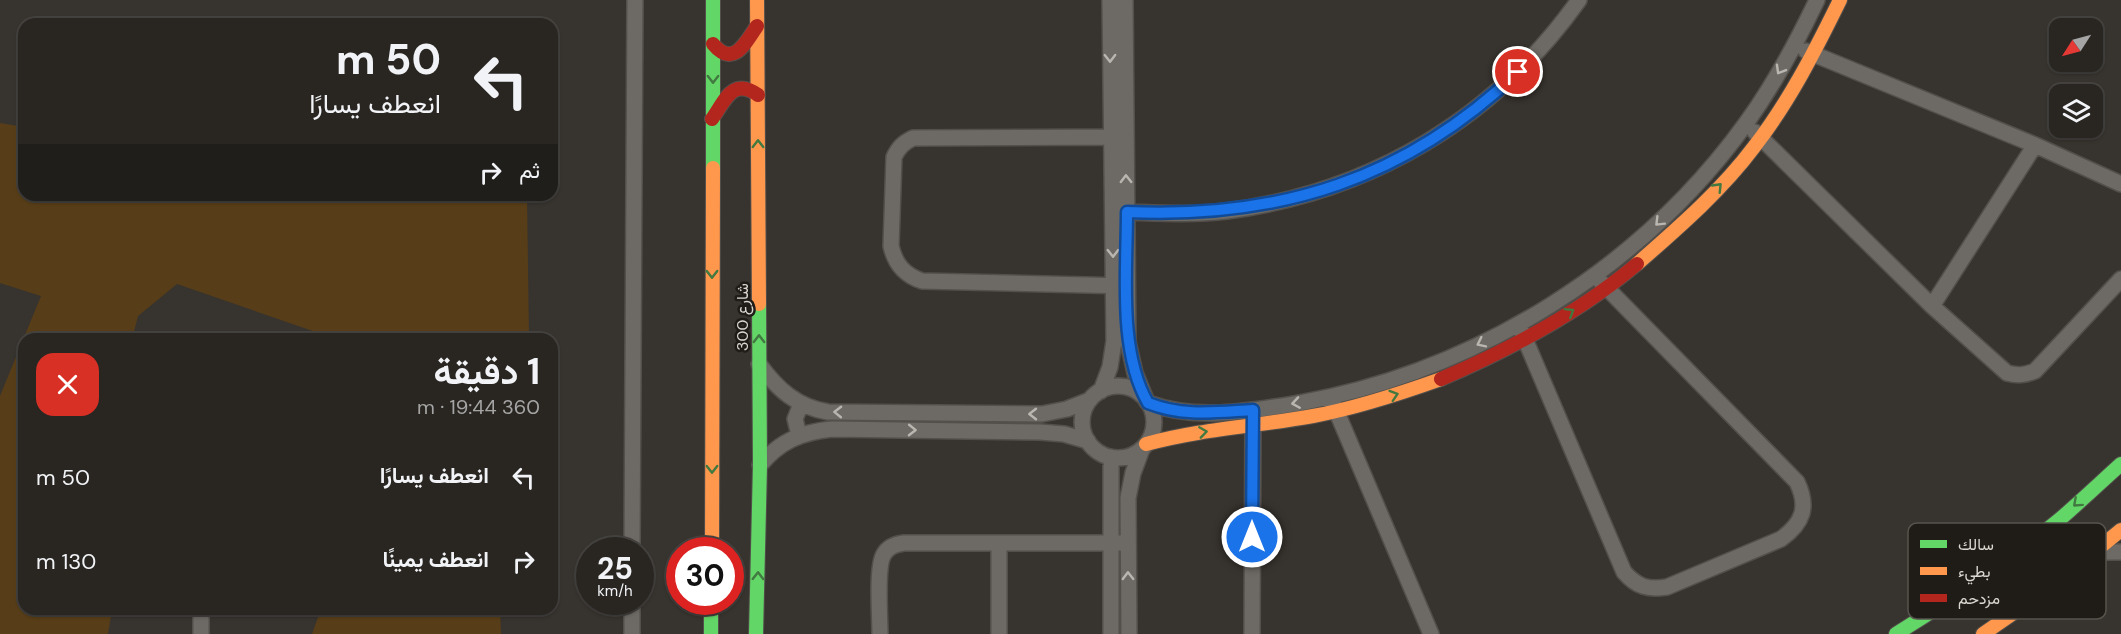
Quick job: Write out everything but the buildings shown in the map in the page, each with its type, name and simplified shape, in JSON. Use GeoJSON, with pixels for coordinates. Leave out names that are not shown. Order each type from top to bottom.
{"type":"FeatureCollection","features":[{"type":"Feature","properties":{"kind":"street"},"geometry":{"type":"LineString","coordinates":[[632,537],[634,0]]}},
{"type":"Feature","properties":{"kind":"street","name":"شارع 300"},"geometry":{"type":"LineString","coordinates":[[712,537],[713,0]]}},
{"type":"Feature","properties":{"kind":"street","name":"شارع 300"},"geometry":{"type":"LineString","coordinates":[[756,634],[760,465],[757,0]]}},
{"type":"Feature","properties":{"kind":"street"},"geometry":{"type":"LineString","coordinates":[[1110,0],[1119,137],[1127,212],[1113,354],[1110,367],[1085,408],[1083,425],[1088,441],[1094,449],[1111,457],[1127,457],[1144,447],[1184,434],[1253,417],[1418,388],[1491,358],[1525,340],[1607,289],[1650,255],[1687,220],[1728,178],[1761,139],[1814,54],[1840,0]]}},
{"type":"Feature","properties":{"kind":"street"},"geometry":{"type":"LineString","coordinates":[[1125,0],[1119,137],[1120,286],[1135,373],[1154,420],[1153,429],[1133,473],[1128,498],[1129,634]]}},
{"type":"Feature","properties":{"kind":"street"},"geometry":{"type":"LineString","coordinates":[[1127,212],[1176,214],[1225,211],[1264,205],[1322,190],[1368,173],[1412,152],[1454,126],[1493,96],[1531,60],[1562,25],[1580,0]]}},
{"type":"Feature","properties":{"kind":"street"},"geometry":{"type":"LineString","coordinates":[[1334,404],[1460,354],[1519,325],[1595,276],[1650,230],[1701,179],[1746,123],[1795,46],[1817,0]]}},
{"type":"Feature","properties":{"kind":"street"},"geometry":{"type":"LineString","coordinates":[[713,44],[722,54],[736,53],[757,26]]}},
{"type":"Feature","properties":{"kind":"street"},"geometry":{"type":"LineString","coordinates":[[1795,46],[2035,145],[2121,184]]}},
{"type":"Feature","properties":{"kind":"street"},"geometry":{"type":"LineString","coordinates":[[712,119],[732,91],[737,88],[748,88],[758,95]]}},
{"type":"Feature","properties":{"kind":"street"},"geometry":{"type":"LineString","coordinates":[[1746,123],[1932,306],[2000,368],[2014,375],[2025,375],[2035,371],[2121,279]]}},
{"type":"Feature","properties":{"kind":"street"},"geometry":{"type":"LineString","coordinates":[[1119,137],[913,138],[898,148],[894,157],[891,246],[894,258],[901,268],[913,278],[922,281],[1120,286]]}},
{"type":"Feature","properties":{"kind":"street"},"geometry":{"type":"LineString","coordinates":[[1932,306],[2035,145]]}},
{"type":"Feature","properties":{"kind":"street"},"geometry":{"type":"LineString","coordinates":[[1519,325],[1624,572],[1632,581],[1642,587],[1654,589],[1667,586],[1781,538],[1792,530],[1801,518],[1804,504],[1797,482],[1595,276]]}},
{"type":"Feature","properties":{"kind":"street"},"geometry":{"type":"LineString","coordinates":[[759,364],[772,382],[788,396],[813,410],[828,412],[1042,414],[1067,409],[1118,386],[1134,390],[1148,403],[1165,410],[1253,417]]}},
{"type":"Feature","properties":{"kind":"street"},"geometry":{"type":"LineString","coordinates":[[799,435],[795,419],[801,404]]}},
{"type":"Feature","properties":{"kind":"street"},"geometry":{"type":"LineString","coordinates":[[1334,404],[1431,634]]}},
{"type":"Feature","properties":{"kind":"street"},"geometry":{"type":"LineString","coordinates":[[1252,634],[1253,417]]}},
{"type":"Feature","properties":{"kind":"street"},"geometry":{"type":"LineString","coordinates":[[760,465],[784,442],[799,435],[832,429],[1040,432],[1088,441]]}},
{"type":"Feature","properties":{"kind":"street"},"geometry":{"type":"LineString","coordinates":[[1111,457],[1111,634]]}},
{"type":"Feature","properties":{"kind":"street"},"geometry":{"type":"LineString","coordinates":[[2055,523],[2121,464]]}},
{"type":"Feature","properties":{"kind":"street"},"geometry":{"type":"LineString","coordinates":[[2106,544],[2121,530]]}},
{"type":"Feature","properties":{"kind":"street"},"geometry":{"type":"LineString","coordinates":[[880,634],[880,562],[889,548],[904,543],[1128,543]]}},
{"type":"Feature","properties":{"kind":"street"},"geometry":{"type":"LineString","coordinates":[[999,543],[999,634]]}},
{"type":"Feature","properties":{"kind":"street"},"geometry":{"type":"LineString","coordinates":[[201,615],[201,634]]}},
{"type":"Feature","properties":{"kind":"street"},"geometry":{"type":"LineString","coordinates":[[632,615],[632,634]]}},
{"type":"Feature","properties":{"kind":"street"},"geometry":{"type":"LineString","coordinates":[[711,615],[711,634]]}},
{"type":"Feature","properties":{"kind":"street"},"geometry":{"type":"LineString","coordinates":[[1896,634],[1920,619]]}},
{"type":"Feature","properties":{"kind":"street"},"geometry":{"type":"LineString","coordinates":[[1983,634],[2006,619]]}},
{"type":"Feature","properties":{"kind":"shaded area"},"geometry":{"type":"Polygon","coordinates":[[[0,123],[18,126],[18,201],[527,201],[529,333],[319,333],[177,284],[138,316],[134,333],[26,333],[41,296],[0,283],[0,123]]]}},
{"type":"Feature","properties":{"kind":"shaded area"},"geometry":{"type":"Polygon","coordinates":[[[18,352],[18,615],[111,615],[108,634],[0,634],[0,396],[18,352]]]}},
{"type":"Feature","properties":{"kind":"shaded area"},"geometry":{"type":"Polygon","coordinates":[[[319,615],[500,615],[501,634],[312,634],[319,615]]]}},
{"type":"Feature","properties":{"kind":"traffic: fast"},"geometry":{"type":"LineString","coordinates":[[713,0],[713,168]]}},
{"type":"Feature","properties":{"kind":"traffic: fast"},"geometry":{"type":"LineString","coordinates":[[756,634],[760,465],[759,304]]}},
{"type":"Feature","properties":{"kind":"traffic: fast"},"geometry":{"type":"LineString","coordinates":[[2055,523],[2121,464]]}},
{"type":"Feature","properties":{"kind":"traffic: fast"},"geometry":{"type":"LineString","coordinates":[[711,615],[711,634]]}},
{"type":"Feature","properties":{"kind":"traffic: fast"},"geometry":{"type":"LineString","coordinates":[[1896,634],[1920,619]]}},
{"type":"Feature","properties":{"kind":"traffic: slow"},"geometry":{"type":"LineString","coordinates":[[757,0],[759,304]]}},
{"type":"Feature","properties":{"kind":"traffic: slow"},"geometry":{"type":"LineString","coordinates":[[1637,264],[1713,194],[1754,147],[1790,94],[1840,0]]}},
{"type":"Feature","properties":{"kind":"traffic: slow"},"geometry":{"type":"LineString","coordinates":[[712,537],[713,168]]}},
{"type":"Feature","properties":{"kind":"traffic: slow"},"geometry":{"type":"LineString","coordinates":[[1146,444],[1187,435],[1329,413],[1441,379]]}},
{"type":"Feature","properties":{"kind":"traffic: slow"},"geometry":{"type":"LineString","coordinates":[[2106,542],[2121,530]]}},
{"type":"Feature","properties":{"kind":"traffic: slow"},"geometry":{"type":"LineString","coordinates":[[1983,634],[2005,619]]}},
{"type":"Feature","properties":{"kind":"traffic: jam"},"geometry":{"type":"LineString","coordinates":[[713,44],[720,51],[733,54],[743,46],[757,26]]}},
{"type":"Feature","properties":{"kind":"traffic: jam"},"geometry":{"type":"LineString","coordinates":[[712,119],[726,98],[736,90],[742,88],[758,95]]}},
{"type":"Feature","properties":{"kind":"traffic: jam"},"geometry":{"type":"LineString","coordinates":[[1441,379],[1544,329],[1615,282],[1637,264]]}},
{"type":"Feature","properties":{"kind":"route"},"geometry":{"type":"LineString","coordinates":[[1252,537],[1253,410],[1203,413],[1165,410],[1148,403],[1140,387],[1128,342],[1127,212],[1176,214],[1225,211],[1274,203],[1322,190],[1368,173],[1412,152],[1454,126],[1493,96],[1518,72]]}}]}
